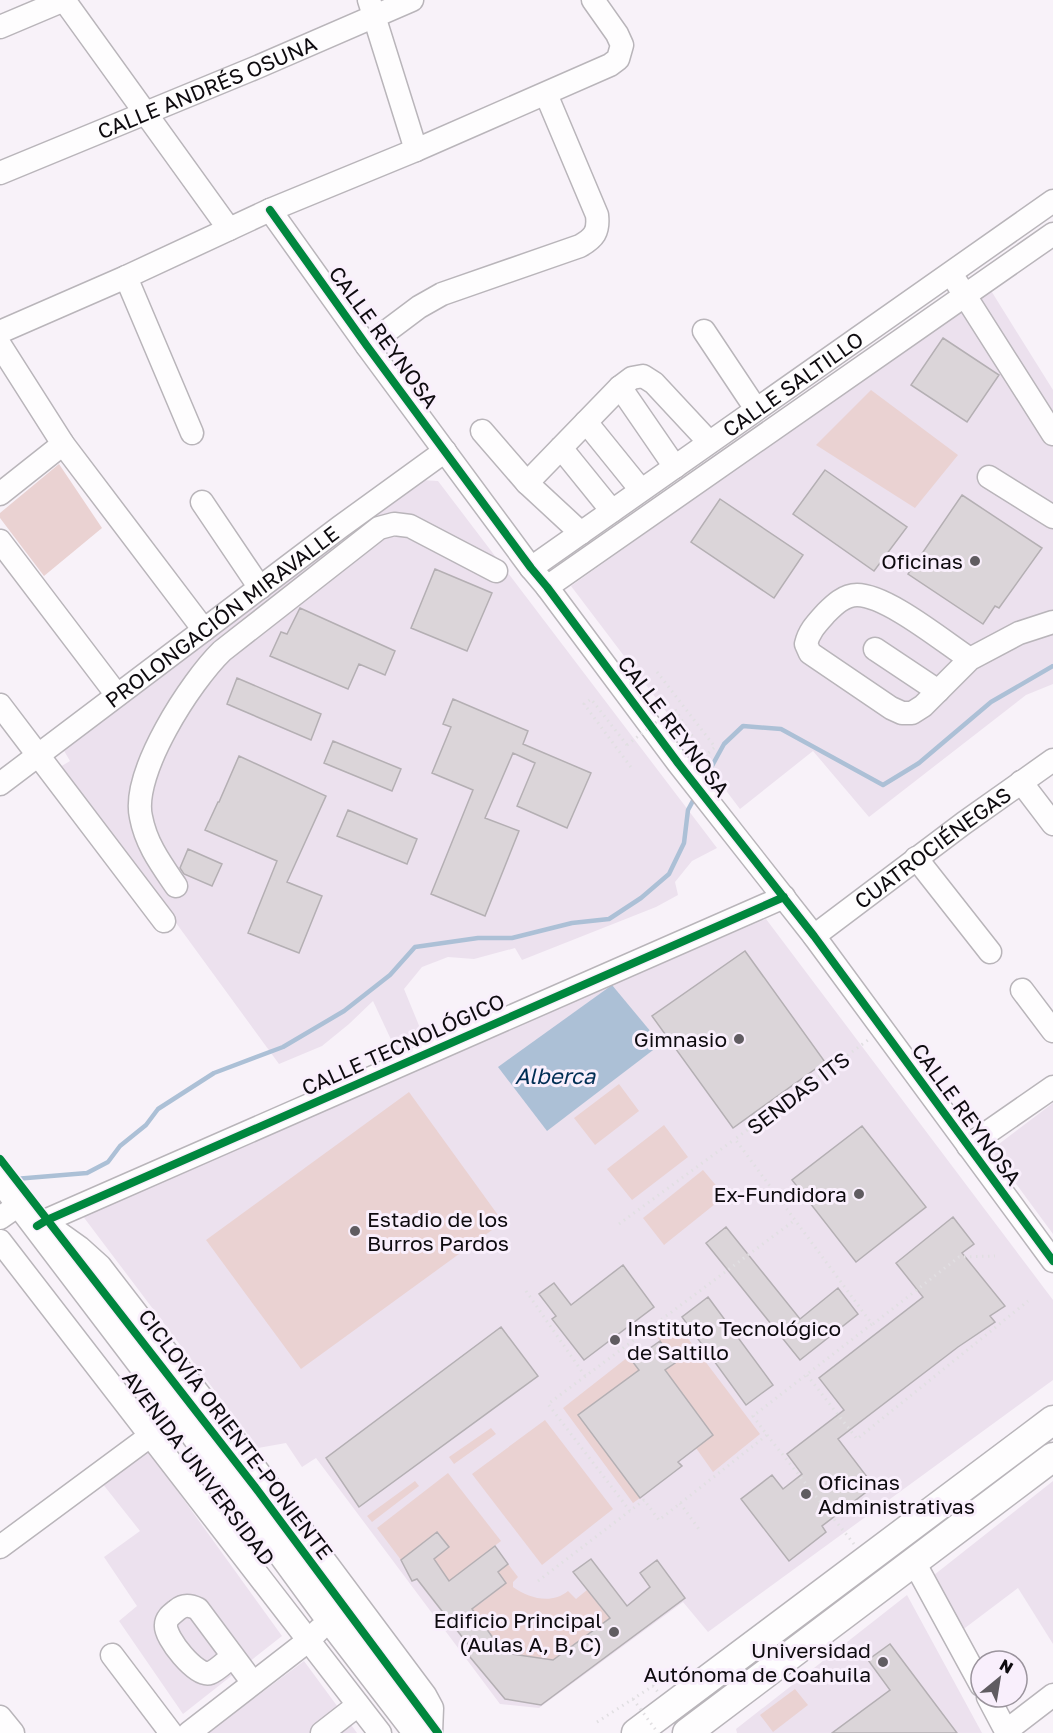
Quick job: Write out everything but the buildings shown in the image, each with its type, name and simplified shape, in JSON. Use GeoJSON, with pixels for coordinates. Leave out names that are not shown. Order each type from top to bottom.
{"type":"FeatureCollection","features":[{"type":"Feature","properties":{"kind":"main road","name":"AVENIDA UNIVERSIDAD"},"geometry":{"type":"LineString","coordinates":[[15,1208],[164,1424],[400,1733]]}},
{"type":"Feature","properties":{"kind":"main road","name":"AVENIDA UNIVERSIDAD"},"geometry":{"type":"LineString","coordinates":[[15,1208],[164,1424],[241,1496],[320,1628],[418,1733]]}},
{"type":"Feature","properties":{"kind":"main road"},"geometry":{"type":"LineString","coordinates":[[636,1733],[664,1720],[1053,1420]]}},
{"type":"Feature","properties":{"kind":"main road"},"geometry":{"type":"LineString","coordinates":[[687,1733],[1053,1457]]}},
{"type":"Feature","properties":{"kind":"street"},"geometry":{"type":"LineString","coordinates":[[0,27],[64,0],[229,229]]}},
{"type":"Feature","properties":{"kind":"street","name":"CALLE ANDRÉS OSUNA"},"geometry":{"type":"LineString","coordinates":[[0,173],[255,68],[371,8],[412,0]]}},
{"type":"Feature","properties":{"kind":"street"},"geometry":{"type":"LineString","coordinates":[[0,332],[270,210],[416,150],[610,65],[618,59],[622,45],[593,0]]}},
{"type":"Feature","properties":{"kind":"street"},"geometry":{"type":"LineString","coordinates":[[371,8],[416,150]]}},
{"type":"Feature","properties":{"kind":"street"},"geometry":{"type":"LineString","coordinates":[[367,346],[419,307],[441,294],[580,246],[596,233],[597,215],[546,94]]}},
{"type":"Feature","properties":{"kind":"street","name":"CALLE SALTILLO"},"geometry":{"type":"LineString","coordinates":[[531,568],[1053,201]]}},
{"type":"Feature","properties":{"kind":"street","name":"CALLE REYNOSA"},"geometry":{"type":"LineString","coordinates":[[270,210],[531,568],[678,763],[814,936],[1053,1261]]}},
{"type":"Feature","properties":{"kind":"street","name":"CALLE SALTILLO"},"geometry":{"type":"LineString","coordinates":[[547,587],[1053,234]]}},
{"type":"Feature","properties":{"kind":"street"},"geometry":{"type":"LineString","coordinates":[[950,273],[1053,434]]}},
{"type":"Feature","properties":{"kind":"street"},"geometry":{"type":"LineString","coordinates":[[126,277],[192,433]]}},
{"type":"Feature","properties":{"kind":"street"},"geometry":{"type":"LineString","coordinates":[[704,332],[756,409]]}},
{"type":"Feature","properties":{"kind":"street"},"geometry":{"type":"LineString","coordinates":[[0,345],[63,444],[204,630]]}},
{"type":"Feature","properties":{"kind":"street"},"geometry":{"type":"LineString","coordinates":[[527,483],[620,387],[632,378],[643,376],[654,383],[709,442]]}},
{"type":"Feature","properties":{"kind":"street"},"geometry":{"type":"LineString","coordinates":[[620,387],[675,467]]}},
{"type":"Feature","properties":{"kind":"street"},"geometry":{"type":"LineString","coordinates":[[586,422],[641,490]]}},
{"type":"Feature","properties":{"kind":"street"},"geometry":{"type":"LineString","coordinates":[[482,431],[527,483],[581,533]]}},
{"type":"Feature","properties":{"kind":"street"},"geometry":{"type":"LineString","coordinates":[[0,494],[63,444]]}},
{"type":"Feature","properties":{"kind":"street"},"geometry":{"type":"LineString","coordinates":[[561,448],[612,511]]}},
{"type":"Feature","properties":{"kind":"street","name":"PROLONGACIÓN MIRAVALLE"},"geometry":{"type":"LineString","coordinates":[[0,784],[340,527],[445,451]]}},
{"type":"Feature","properties":{"kind":"street"},"geometry":{"type":"LineString","coordinates":[[989,477],[1053,517]]}},
{"type":"Feature","properties":{"kind":"street"},"geometry":{"type":"LineString","coordinates":[[202,502],[260,588]]}},
{"type":"Feature","properties":{"kind":"street"},"geometry":{"type":"LineString","coordinates":[[176,886],[150,847],[140,814],[144,777],[155,750],[209,663],[379,528],[394,524],[410,526],[496,572]]}},
{"type":"Feature","properties":{"kind":"street"},"geometry":{"type":"LineString","coordinates":[[0,541],[117,694]]}},
{"type":"Feature","properties":{"kind":"street"},"geometry":{"type":"LineString","coordinates":[[970,659],[898,610],[875,599],[858,595],[846,597],[834,604],[808,634],[806,644],[810,653],[891,708],[902,713],[912,713],[918,710],[970,659],[1018,633],[1053,622]]}},
{"type":"Feature","properties":{"kind":"street"},"geometry":{"type":"LineString","coordinates":[[184,645],[198,681]]}},
{"type":"Feature","properties":{"kind":"street"},"geometry":{"type":"LineString","coordinates":[[875,649],[938,691]]}},
{"type":"Feature","properties":{"kind":"street"},"geometry":{"type":"LineString","coordinates":[[0,705],[164,921]]}},
{"type":"Feature","properties":{"kind":"street","name":"CUATROCIÉNEGAS"},"geometry":{"type":"LineString","coordinates":[[814,936],[916,858],[1053,760]]}},
{"type":"Feature","properties":{"kind":"street"},"geometry":{"type":"LineString","coordinates":[[1021,782],[1053,824]]}},
{"type":"Feature","properties":{"kind":"street"},"geometry":{"type":"LineString","coordinates":[[916,858],[990,952]]}},
{"type":"Feature","properties":{"kind":"street","name":"CALLE TECNOLÓGICO"},"geometry":{"type":"LineString","coordinates":[[15,1208],[47,1220],[784,897]]}},
{"type":"Feature","properties":{"kind":"street"},"geometry":{"type":"LineString","coordinates":[[1022,990],[1053,1031]]}},
{"type":"Feature","properties":{"kind":"street"},"geometry":{"type":"LineString","coordinates":[[968,1146],[1053,1087]]}},
{"type":"Feature","properties":{"kind":"street","name":"AVENIDA UNIVERSIDAD"},"geometry":{"type":"LineString","coordinates":[[15,1208],[59,1233],[100,1266],[425,1695],[432,1708],[431,1733]]}},
{"type":"Feature","properties":{"kind":"street","name":"AVENIDA UNIVERSIDAD"},"geometry":{"type":"LineString","coordinates":[[0,1241],[164,1424]]}},
{"type":"Feature","properties":{"kind":"street"},"geometry":{"type":"LineString","coordinates":[[0,1547],[164,1424]]}},
{"type":"Feature","properties":{"kind":"street"},"geometry":{"type":"LineString","coordinates":[[241,1496],[265,1482]]}},
{"type":"Feature","properties":{"kind":"street"},"geometry":{"type":"LineString","coordinates":[[914,1562],[969,1663]]}},
{"type":"Feature","properties":{"kind":"street"},"geometry":{"type":"LineString","coordinates":[[189,1733],[320,1628]]}},
{"type":"Feature","properties":{"kind":"street","name":"AVENIDA UNIVERSIDAD"},"geometry":{"type":"LineString","coordinates":[[320,1628],[358,1705],[380,1733]]}},
{"type":"Feature","properties":{"kind":"street"},"geometry":{"type":"LineString","coordinates":[[112,1655],[171,1733]]}},
{"type":"Feature","properties":{"kind":"street"},"geometry":{"type":"LineString","coordinates":[[233,1656],[253,1683]]}},
{"type":"Feature","properties":{"kind":"street"},"geometry":{"type":"LineString","coordinates":[[994,1709],[1006,1732],[1053,1695]]}},
{"type":"Feature","properties":{"kind":"street"},"geometry":{"type":"LineString","coordinates":[[322,1733],[358,1705]]}},
{"type":"Feature","properties":{"kind":"street"},"geometry":{"type":"LineString","coordinates":[[0,1717],[13,1733]]}},
{"type":"Feature","properties":{"kind":"path"},"geometry":{"type":"LineString","coordinates":[[633,770],[584,704],[591,699],[627,745],[674,708],[705,756],[715,747],[657,672]]}},
{"type":"Feature","properties":{"kind":"path"},"geometry":{"type":"LineString","coordinates":[[630,1511],[548,1404],[795,1220]]}},
{"type":"Feature","properties":{"kind":"path"},"geometry":{"type":"LineString","coordinates":[[855,1545],[753,1416],[959,1257],[995,1256]]}},
{"type":"Feature","properties":{"kind":"path"},"geometry":{"type":"LineString","coordinates":[[526,1291],[585,1376]]}},
{"type":"Feature","properties":{"kind":"path"},"geometry":{"type":"LineString","coordinates":[[807,1375],[857,1438],[1028,1301]]}},
{"type":"Feature","properties":{"kind":"path"},"geometry":{"type":"LineString","coordinates":[[538,1581],[644,1500],[659,1520],[768,1435]]}},
{"type":"Feature","properties":{"kind":"path"},"geometry":{"type":"LineString","coordinates":[[680,1503],[701,1532]]}},
{"type":"Feature","properties":{"kind":"path"},"geometry":{"type":"LineString","coordinates":[[594,1724],[653,1686],[664,1720]]}},
{"type":"Feature","properties":{"kind":"path"},"geometry":{"type":"LineString","coordinates":[[633,1699],[664,1720]]}},
{"type":"Feature","properties":{"kind":"shaded area"},"geometry":{"type":"Polygon","coordinates":[[[990,289],[1053,390],[1053,684],[1026,695],[869,817],[813,751],[740,809],[571,586],[990,289]]]}},
{"type":"Feature","properties":{"kind":"shaded area"},"geometry":{"type":"Polygon","coordinates":[[[871,390],[958,455],[915,508],[816,445],[871,390]]]}},
{"type":"Feature","properties":{"kind":"shaded area"},"geometry":{"type":"Polygon","coordinates":[[[59,464],[102,528],[44,576],[0,518],[0,513],[59,464]]]}},
{"type":"Feature","properties":{"kind":"shaded area"},"geometry":{"type":"Polygon","coordinates":[[[421,480],[438,481],[717,848],[692,861],[675,882],[678,895],[656,907],[522,960],[515,948],[474,959],[448,957],[422,967],[404,989],[427,1045],[401,1061],[373,1001],[322,1046],[279,1064],[60,767],[70,761],[63,749],[421,480]]]}},
{"type":"Feature","properties":{"kind":"shaded area","name":"Instituto Tecnológico de Saltillo"},"geometry":{"type":"Polygon","coordinates":[[[766,919],[1053,1300],[1053,1380],[708,1632],[683,1602],[539,1708],[500,1704],[316,1458],[302,1467],[286,1443],[258,1448],[79,1211],[766,919]]]}},
{"type":"Feature","properties":{"kind":"shaded area"},"geometry":{"type":"Polygon","coordinates":[[[619,1084],[639,1111],[595,1145],[574,1118],[619,1084]]]}},
{"type":"Feature","properties":{"kind":"shaded area","name":"Estadio de los Burros Pardos"},"geometry":{"type":"Polygon","coordinates":[[[409,1092],[503,1222],[301,1369],[206,1240],[409,1092]]]}},
{"type":"Feature","properties":{"kind":"shaded area"},"geometry":{"type":"Polygon","coordinates":[[[1053,1103],[1053,1234],[991,1150],[1053,1103]]]}},
{"type":"Feature","properties":{"kind":"shaded area"},"geometry":{"type":"Polygon","coordinates":[[[664,1125],[688,1157],[632,1200],[607,1169],[664,1125]]]}},
{"type":"Feature","properties":{"kind":"shaded area"},"geometry":{"type":"Polygon","coordinates":[[[703,1170],[725,1196],[664,1245],[643,1218],[703,1170]]]}},
{"type":"Feature","properties":{"kind":"shaded area"},"geometry":{"type":"Polygon","coordinates":[[[677,1324],[760,1434],[713,1472],[696,1448],[665,1370],[675,1362],[657,1337],[677,1324]]]}},
{"type":"Feature","properties":{"kind":"shaded area"},"geometry":{"type":"Polygon","coordinates":[[[628,1357],[639,1370],[578,1415],[640,1498],[633,1503],[563,1408],[628,1357]]]}},
{"type":"Feature","properties":{"kind":"shaded area"},"geometry":{"type":"Polygon","coordinates":[[[545,1420],[613,1509],[542,1565],[472,1474],[545,1420]]]}},
{"type":"Feature","properties":{"kind":"shaded area"},"geometry":{"type":"Polygon","coordinates":[[[491,1428],[496,1434],[454,1464],[449,1457],[491,1428]]]}},
{"type":"Feature","properties":{"kind":"shaded area"},"geometry":{"type":"Polygon","coordinates":[[[145,1446],[282,1636],[183,1714],[119,1621],[137,1606],[104,1557],[140,1531],[102,1483],[145,1446]]]}},
{"type":"Feature","properties":{"kind":"shaded area"},"geometry":{"type":"Polygon","coordinates":[[[448,1473],[501,1541],[449,1581],[434,1559],[449,1547],[438,1532],[401,1560],[377,1528],[448,1473]]]}},
{"type":"Feature","properties":{"kind":"shaded area"},"geometry":{"type":"Polygon","coordinates":[[[415,1481],[419,1486],[372,1522],[367,1516],[415,1481]]]}},
{"type":"Feature","properties":{"kind":"shaded area"},"geometry":{"type":"Polygon","coordinates":[[[1053,1481],[1053,1644],[1018,1588],[961,1631],[934,1575],[1053,1481]]]}},
{"type":"Feature","properties":{"kind":"shaded area"},"geometry":{"type":"Polygon","coordinates":[[[508,1564],[518,1577],[513,1582],[513,1587],[519,1591],[533,1597],[547,1599],[568,1591],[576,1599],[587,1590],[610,1618],[553,1660],[504,1653],[463,1597],[481,1603],[506,1583],[498,1572],[508,1564]]]}},
{"type":"Feature","properties":{"kind":"shaded area","name":"Universidad Autónoma de Coahuila"},"geometry":{"type":"Polygon","coordinates":[[[907,1595],[982,1733],[737,1733],[736,1729],[907,1595]]]}},
{"type":"Feature","properties":{"kind":"shaded area"},"geometry":{"type":"Polygon","coordinates":[[[304,1661],[357,1733],[208,1733],[304,1661]]]}},
{"type":"Feature","properties":{"kind":"shaded area"},"geometry":{"type":"Polygon","coordinates":[[[795,1689],[808,1705],[773,1732],[760,1715],[795,1689]]]}},
{"type":"Feature","properties":{"kind":"water","name":"Alberca"},"geometry":{"type":"Polygon","coordinates":[[[612,985],[661,1044],[547,1131],[498,1067],[612,985]]]}},
{"type":"Feature","properties":{"kind":"waterway"},"geometry":{"type":"LineString","coordinates":[[702,784],[724,744],[743,726],[781,729],[883,785],[919,763],[991,702],[1053,666]]}},
{"type":"Feature","properties":{"kind":"waterway"},"geometry":{"type":"LineString","coordinates":[[15,1179],[87,1173],[108,1162],[120,1146],[146,1125],[158,1109],[214,1073],[283,1047],[344,1011],[390,975],[415,947],[478,938],[512,938],[572,923],[609,919],[641,898],[669,874],[684,843],[688,810],[695,797]]}},
{"type":"Feature","properties":{"kind":"cycle path"},"geometry":{"type":"LineString","coordinates":[[270,210],[531,568],[678,763],[814,936],[1053,1261]]}},
{"type":"Feature","properties":{"kind":"cycle path"},"geometry":{"type":"LineString","coordinates":[[37,1226],[784,897]]}},
{"type":"Feature","properties":{"kind":"cycle path","name":"CICLOVÍA ORIENTE-PONIENTE"},"geometry":{"type":"LineString","coordinates":[[0,1159],[255,1487],[438,1733]]}},
{"type":"Feature","properties":{"kind":"place","name":"Oficinas"},"geometry":{"type":"Point","coordinates":[975,561]}},
{"type":"Feature","properties":{"kind":"place","name":"Gimnasio"},"geometry":{"type":"Point","coordinates":[739,1039]}},
{"type":"Feature","properties":{"kind":"place","name":"Ex-Fundidora"},"geometry":{"type":"Point","coordinates":[859,1194]}},
{"type":"Feature","properties":{"kind":"place","name":"Estadio de los Burros Pardos"},"geometry":{"type":"Point","coordinates":[355,1231]}},
{"type":"Feature","properties":{"kind":"place","name":"Instituto Tecnológico de Saltillo"},"geometry":{"type":"Point","coordinates":[615,1340]}},
{"type":"Feature","properties":{"kind":"place","name":"Oficinas Administrativas"},"geometry":{"type":"Point","coordinates":[806,1494]}},
{"type":"Feature","properties":{"kind":"place","name":"Edificio Principal (Aulas A, B, C)"},"geometry":{"type":"Point","coordinates":[614,1632]}},
{"type":"Feature","properties":{"kind":"place","name":"Universidad Autónoma de Coahuila"},"geometry":{"type":"Point","coordinates":[883,1662]}}]}
